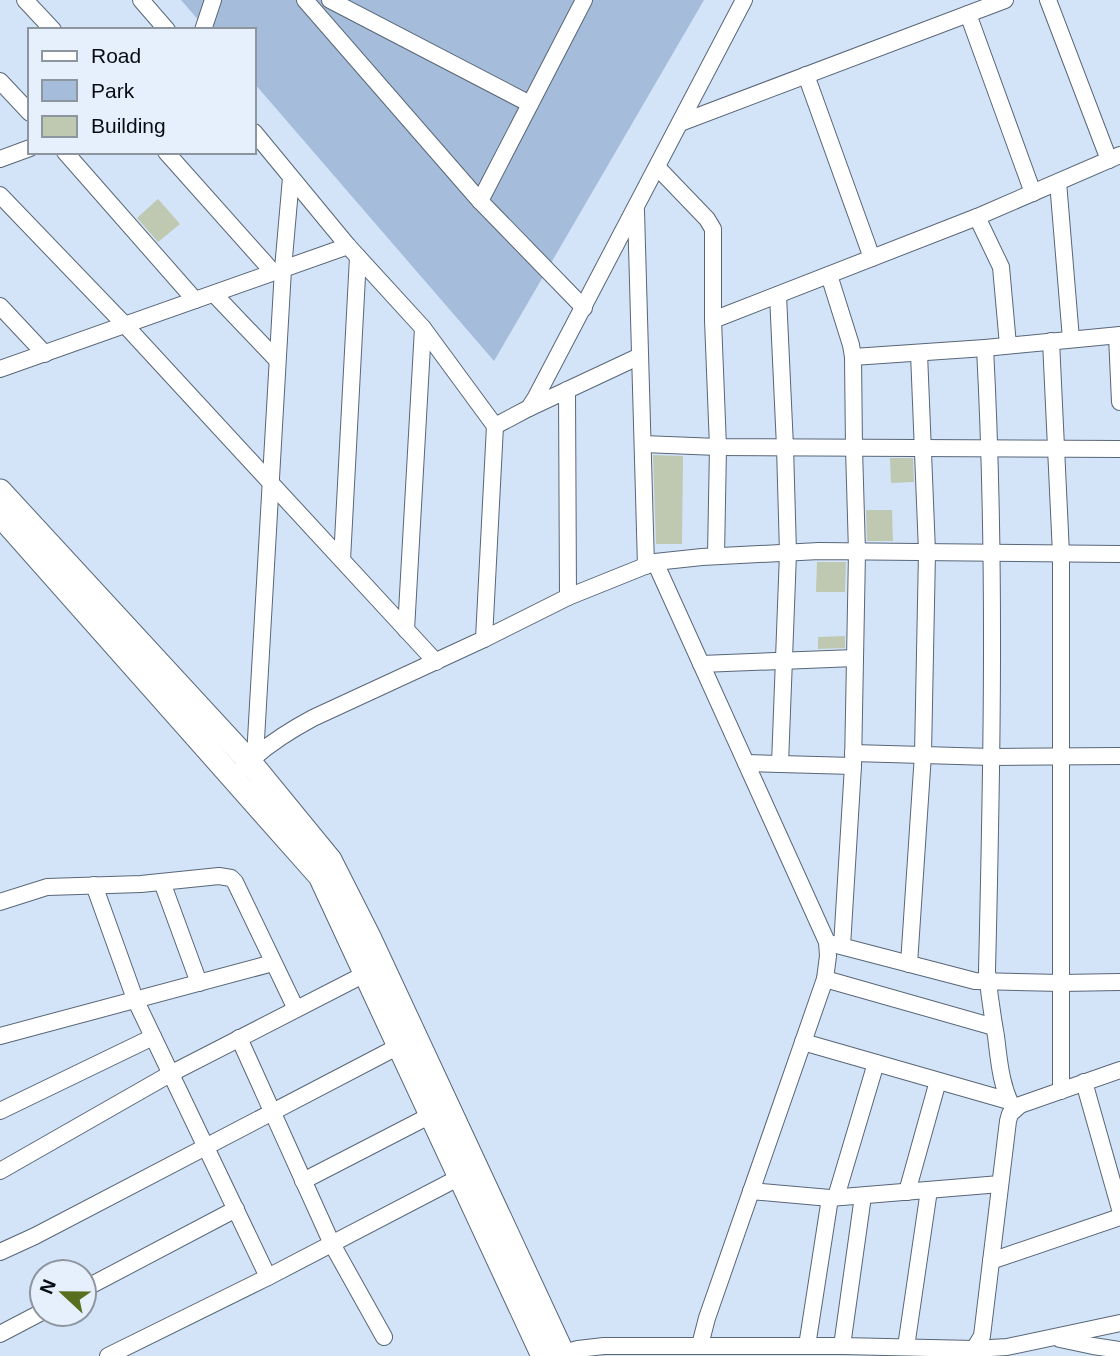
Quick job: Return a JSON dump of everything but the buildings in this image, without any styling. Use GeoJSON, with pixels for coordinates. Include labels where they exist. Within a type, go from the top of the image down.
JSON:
{"type":"FeatureCollection","features":[{"type":"Feature","properties":{"kind":"street"},"geometry":{"type":"LineString","coordinates":[[24,0],[51,28]]}},
{"type":"Feature","properties":{"kind":"street"},"geometry":{"type":"LineString","coordinates":[[141,0],[165,28]]}},
{"type":"Feature","properties":{"kind":"street"},"geometry":{"type":"LineString","coordinates":[[204,28],[213,0]]}},
{"type":"Feature","properties":{"kind":"street"},"geometry":{"type":"LineString","coordinates":[[305,0],[480,201],[584,308]]}},
{"type":"Feature","properties":{"kind":"street"},"geometry":{"type":"LineString","coordinates":[[330,0],[530,104]]}},
{"type":"Feature","properties":{"kind":"street"},"geometry":{"type":"LineString","coordinates":[[480,201],[584,0]]}},
{"type":"Feature","properties":{"kind":"street"},"geometry":{"type":"LineString","coordinates":[[529,408],[744,0]]}},
{"type":"Feature","properties":{"kind":"street"},"geometry":{"type":"LineString","coordinates":[[680,123],[1005,0]]}},
{"type":"Feature","properties":{"kind":"street"},"geometry":{"type":"LineString","coordinates":[[713,320],[977,217],[1115,157],[1048,0]]}},
{"type":"Feature","properties":{"kind":"street"},"geometry":{"type":"LineString","coordinates":[[968,14],[1034,193]]}},
{"type":"Feature","properties":{"kind":"street"},"geometry":{"type":"LineString","coordinates":[[806,75],[872,258]]}},
{"type":"Feature","properties":{"kind":"street"},"geometry":{"type":"LineString","coordinates":[[0,81],[28,111]]}},
{"type":"Feature","properties":{"kind":"street"},"geometry":{"type":"LineString","coordinates":[[256,134],[353,251],[423,328],[495,426],[484,639]]}},
{"type":"Feature","properties":{"kind":"street"},"geometry":{"type":"LineString","coordinates":[[0,159],[28,149]]}},
{"type":"Feature","properties":{"kind":"street"},"geometry":{"type":"LineString","coordinates":[[67,154],[195,300]]}},
{"type":"Feature","properties":{"kind":"street"},"geometry":{"type":"LineString","coordinates":[[168,154],[278,271]]}},
{"type":"Feature","properties":{"kind":"street"},"geometry":{"type":"LineString","coordinates":[[657,167],[707,219],[713,229],[718,447],[716,556]]}},
{"type":"Feature","properties":{"kind":"street"},"geometry":{"type":"LineString","coordinates":[[246,765],[270,482],[277,360],[278,271],[291,178]]}},
{"type":"Feature","properties":{"kind":"street"},"geometry":{"type":"LineString","coordinates":[[1058,182],[1071,339]]}},
{"type":"Feature","properties":{"kind":"street"},"geometry":{"type":"LineString","coordinates":[[0,194],[125,325],[436,662]]}},
{"type":"Feature","properties":{"kind":"street"},"geometry":{"type":"LineString","coordinates":[[636,207],[643,444],[650,564],[701,664],[834,944],[963,979],[988,982],[1120,982]]}},
{"type":"Feature","properties":{"kind":"street"},"geometry":{"type":"LineString","coordinates":[[977,217],[1001,267],[1008,345]]}},
{"type":"Feature","properties":{"kind":"street"},"geometry":{"type":"LineString","coordinates":[[0,369],[278,271],[353,251]]}},
{"type":"Feature","properties":{"kind":"street"},"geometry":{"type":"LineString","coordinates":[[342,560],[353,251]]}},
{"type":"Feature","properties":{"kind":"street"},"geometry":{"type":"LineString","coordinates":[[700,1345],[707,1318],[825,979],[828,956],[834,944],[853,759],[857,552],[853,357],[829,275]]}},
{"type":"Feature","properties":{"kind":"street"},"geometry":{"type":"LineString","coordinates":[[214,293],[277,360]]}},
{"type":"Feature","properties":{"kind":"street"},"geometry":{"type":"LineString","coordinates":[[778,295],[788,553],[779,764]]}},
{"type":"Feature","properties":{"kind":"street"},"geometry":{"type":"LineString","coordinates":[[0,306],[45,354]]}},
{"type":"Feature","properties":{"kind":"street"},"geometry":{"type":"LineString","coordinates":[[406,629],[423,328]]}},
{"type":"Feature","properties":{"kind":"street"},"geometry":{"type":"LineString","coordinates":[[853,357],[1118,335],[1120,402]]}},
{"type":"Feature","properties":{"kind":"street"},"geometry":{"type":"LineString","coordinates":[[1051,341],[1061,554],[1061,1091]]}},
{"type":"Feature","properties":{"kind":"street"},"geometry":{"type":"LineString","coordinates":[[974,1349],[982,1336],[1011,1105],[1002,1076],[988,982],[992,553],[985,348]]}},
{"type":"Feature","properties":{"kind":"street"},"geometry":{"type":"LineString","coordinates":[[909,964],[923,754],[927,552],[919,353]]}},
{"type":"Feature","properties":{"kind":"street"},"geometry":{"type":"LineString","coordinates":[[495,426],[640,356]]}},
{"type":"Feature","properties":{"kind":"street"},"geometry":{"type":"LineString","coordinates":[[567,390],[568,597]]}},
{"type":"Feature","properties":{"kind":"street"},"geometry":{"type":"LineString","coordinates":[[643,444],[718,447],[1120,449]]}},
{"type":"Feature","properties":{"kind":"street"},"geometry":{"type":"LineString","coordinates":[[0,491],[330,860],[370,939],[556,1355]]}},
{"type":"Feature","properties":{"kind":"street"},"geometry":{"type":"LineString","coordinates":[[0,515],[246,765],[320,876],[460,1177],[556,1355]]}},
{"type":"Feature","properties":{"kind":"street"},"geometry":{"type":"LineString","coordinates":[[246,765],[287,733],[313,718],[436,662],[568,597],[650,564],[716,556],[788,553],[1120,554]]}},
{"type":"Feature","properties":{"kind":"street"},"geometry":{"type":"LineString","coordinates":[[701,664],[855,658]]}},
{"type":"Feature","properties":{"kind":"street"},"geometry":{"type":"LineString","coordinates":[[746,763],[779,764],[923,754],[992,757],[1120,756]]}},
{"type":"Feature","properties":{"kind":"street"},"geometry":{"type":"LineString","coordinates":[[0,902],[47,887],[162,882],[219,876],[230,878],[235,882],[296,1009]]}},
{"type":"Feature","properties":{"kind":"street"},"geometry":{"type":"LineString","coordinates":[[162,882],[200,984]]}},
{"type":"Feature","properties":{"kind":"street"},"geometry":{"type":"LineString","coordinates":[[94,885],[135,999],[268,1277]]}},
{"type":"Feature","properties":{"kind":"street"},"geometry":{"type":"LineString","coordinates":[[0,1036],[273,963]]}},
{"type":"Feature","properties":{"kind":"street"},"geometry":{"type":"LineString","coordinates":[[0,1171],[170,1074],[365,974]]}},
{"type":"Feature","properties":{"kind":"street"},"geometry":{"type":"LineString","coordinates":[[825,979],[994,1027]]}},
{"type":"Feature","properties":{"kind":"street"},"geometry":{"type":"LineString","coordinates":[[0,1111],[153,1037]]}},
{"type":"Feature","properties":{"kind":"street"},"geometry":{"type":"LineString","coordinates":[[239,1038],[331,1244],[384,1337]]}},
{"type":"Feature","properties":{"kind":"street"},"geometry":{"type":"LineString","coordinates":[[803,1042],[1011,1105],[1020,1105],[1120,1070]]}},
{"type":"Feature","properties":{"kind":"street"},"geometry":{"type":"LineString","coordinates":[[0,1252],[399,1046]]}},
{"type":"Feature","properties":{"kind":"street"},"geometry":{"type":"LineString","coordinates":[[807,1346],[833,1197],[876,1063]]}},
{"type":"Feature","properties":{"kind":"street"},"geometry":{"type":"LineString","coordinates":[[907,1192],[938,1081]]}},
{"type":"Feature","properties":{"kind":"street"},"geometry":{"type":"LineString","coordinates":[[1084,1082],[1120,1209]]}},
{"type":"Feature","properties":{"kind":"street"},"geometry":{"type":"LineString","coordinates":[[303,1181],[431,1115]]}},
{"type":"Feature","properties":{"kind":"street"},"geometry":{"type":"LineString","coordinates":[[117,1354],[460,1177]]}},
{"type":"Feature","properties":{"kind":"street"},"geometry":{"type":"LineString","coordinates":[[751,1191],[833,1197],[1000,1184]]}},
{"type":"Feature","properties":{"kind":"street"},"geometry":{"type":"LineString","coordinates":[[906,1347],[929,1190]]}},
{"type":"Feature","properties":{"kind":"street"},"geometry":{"type":"LineString","coordinates":[[835,1350],[863,1196]]}},
{"type":"Feature","properties":{"kind":"street"},"geometry":{"type":"LineString","coordinates":[[98,1282],[236,1209]]}},
{"type":"Feature","properties":{"kind":"street"},"geometry":{"type":"LineString","coordinates":[[991,1261],[1120,1217]]}},
{"type":"Feature","properties":{"kind":"street"},"geometry":{"type":"LineString","coordinates":[[0,1334],[28,1319]]}},
{"type":"Feature","properties":{"kind":"street"},"geometry":{"type":"LineString","coordinates":[[556,1355],[592,1346],[807,1346],[835,1350],[906,1347],[924,1352],[1007,1348],[1120,1323]]}},
{"type":"Feature","properties":{"kind":"street"},"geometry":{"type":"LineString","coordinates":[[1054,1337],[1120,1350]]}},
{"type":"Feature","properties":{"kind":"green space"},"geometry":{"type":"Polygon","coordinates":[[[181,0],[704,0],[494,361],[256,85],[256,28],[205,28],[181,0]]]}}]}
